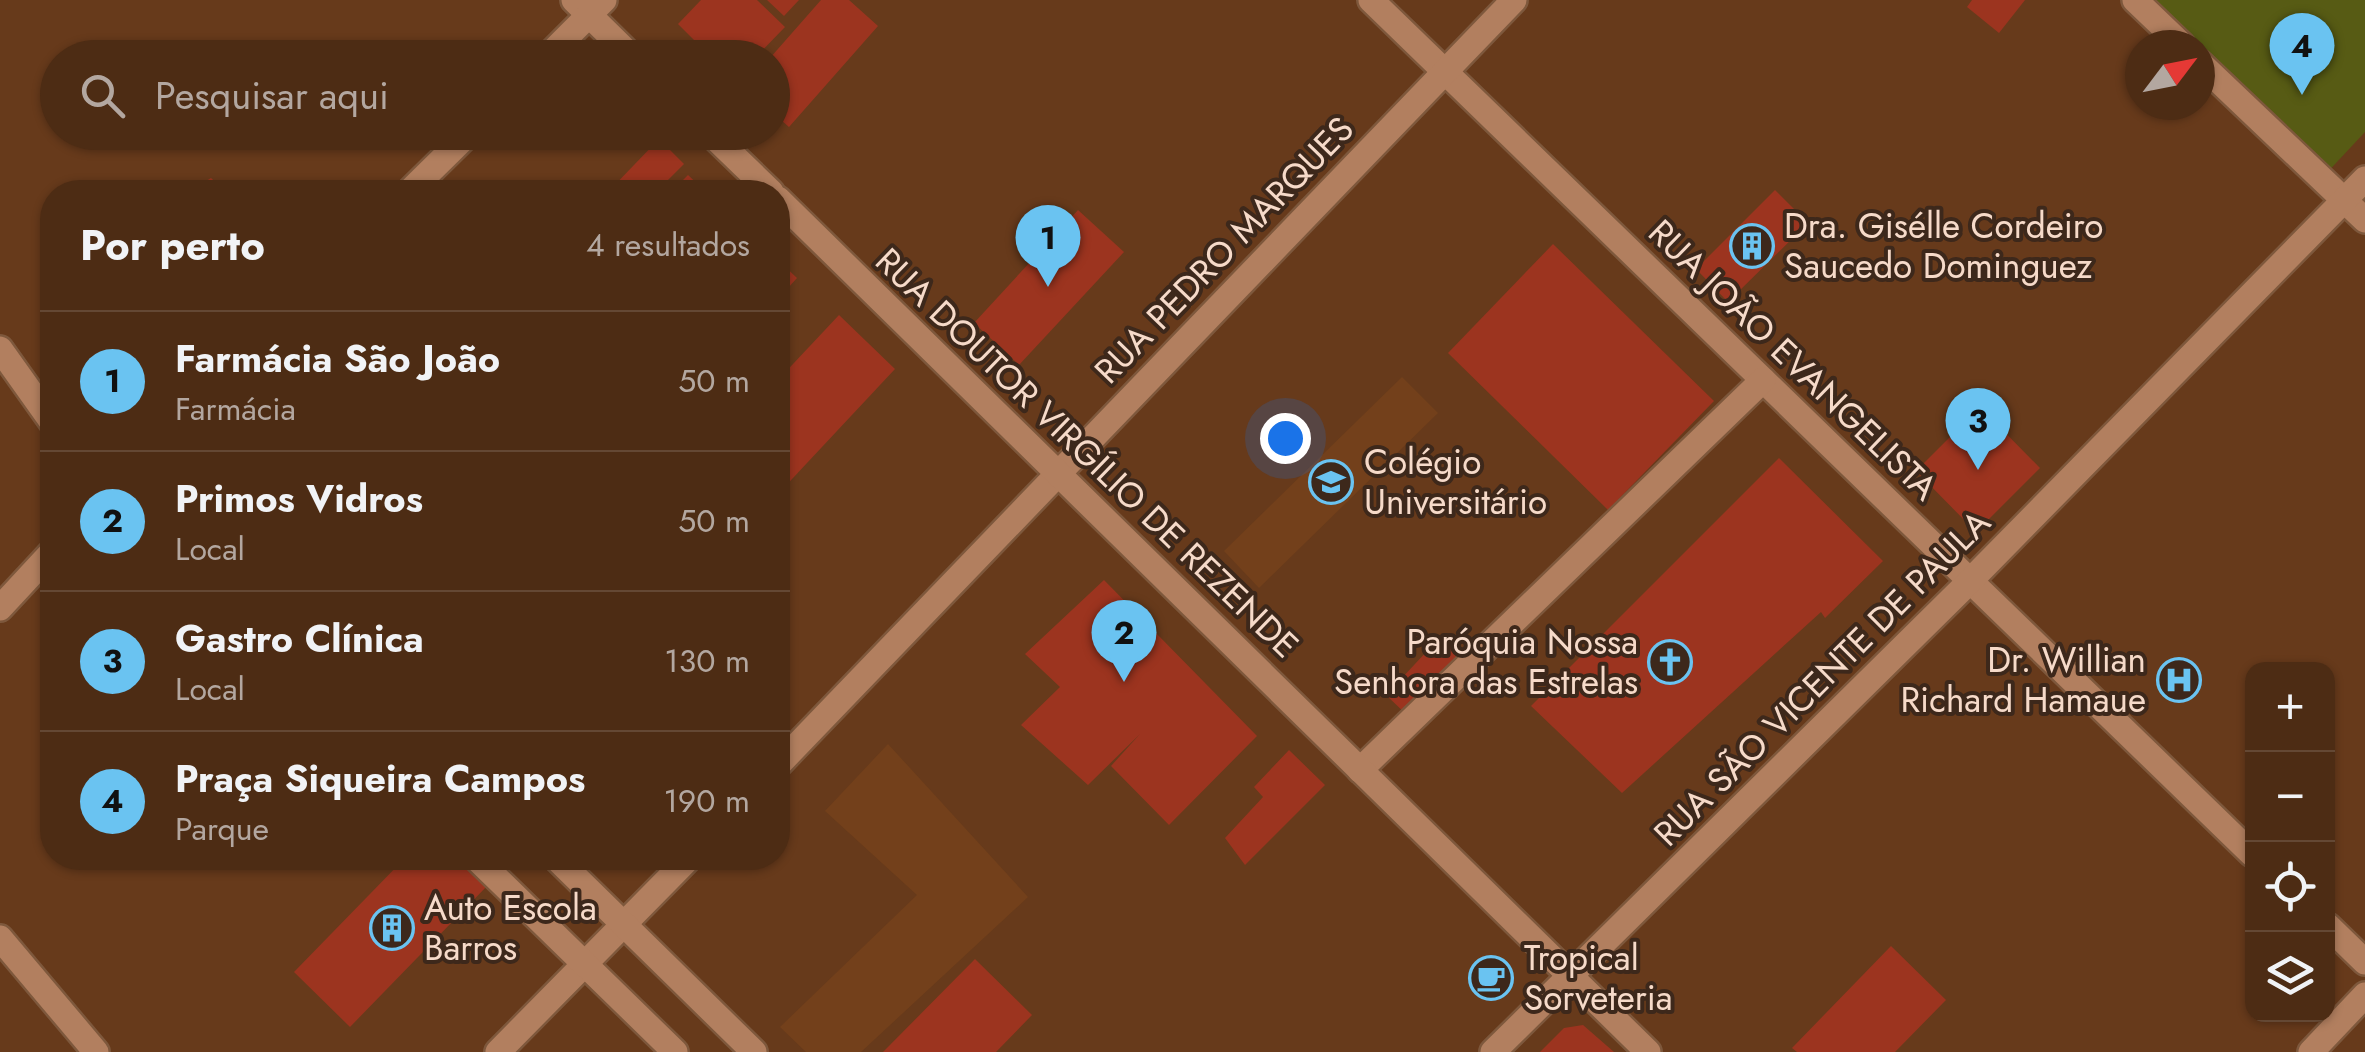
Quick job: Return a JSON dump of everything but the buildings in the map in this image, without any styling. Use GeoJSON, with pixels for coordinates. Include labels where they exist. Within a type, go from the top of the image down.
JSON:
{"type":"FeatureCollection","features":[{"type":"Feature","properties":{"kind":"street","name":"RUA JOÃO EVANGELISTA"},"geometry":{"type":"LineString","coordinates":[[1372,0],[2245,847]]}},
{"type":"Feature","properties":{"kind":"street","name":"RUA PEDRO MARQUES"},"geometry":{"type":"LineString","coordinates":[[790,752],[1514,0]]}},
{"type":"Feature","properties":{"kind":"street"},"geometry":{"type":"LineString","coordinates":[[2135,0],[2166,30]]}},
{"type":"Feature","properties":{"kind":"street"},"geometry":{"type":"LineString","coordinates":[[561,40],[589,5],[618,40]]}},
{"type":"Feature","properties":{"kind":"street"},"geometry":{"type":"LineString","coordinates":[[2215,76],[2365,220]]}},
{"type":"Feature","properties":{"kind":"street"},"geometry":{"type":"LineString","coordinates":[[421,180],[452,150]]}},
{"type":"Feature","properties":{"kind":"street"},"geometry":{"type":"LineString","coordinates":[[728,150],[759,180]]}},
{"type":"Feature","properties":{"kind":"street","name":"RUA SÃO VICENTE DE PAULA"},"geometry":{"type":"LineString","coordinates":[[1493,1052],[1970,581],[2365,178]]}},
{"type":"Feature","properties":{"kind":"street","name":"RUA DOUTOR VIRGÍLIO DE REZENDE"},"geometry":{"type":"LineString","coordinates":[[790,211],[1648,1052]]}},
{"type":"Feature","properties":{"kind":"street"},"geometry":{"type":"LineString","coordinates":[[0,348],[40,405]]}},
{"type":"Feature","properties":{"kind":"street"},"geometry":{"type":"LineString","coordinates":[[1360,770],[1763,380]]}},
{"type":"Feature","properties":{"kind":"street"},"geometry":{"type":"LineString","coordinates":[[0,608],[40,565]]}},
{"type":"Feature","properties":{"kind":"street"},"geometry":{"type":"LineString","coordinates":[[488,870],[675,1052]]}},
{"type":"Feature","properties":{"kind":"street"},"geometry":{"type":"LineString","coordinates":[[568,870],[754,1052]]}},
{"type":"Feature","properties":{"kind":"street"},"geometry":{"type":"LineString","coordinates":[[498,1052],[677,870]]}},
{"type":"Feature","properties":{"kind":"street"},"geometry":{"type":"LineString","coordinates":[[2334,932],[2365,962]]}},
{"type":"Feature","properties":{"kind":"street"},"geometry":{"type":"LineString","coordinates":[[0,938],[96,1052]]}},
{"type":"Feature","properties":{"kind":"street"},"geometry":{"type":"LineString","coordinates":[[2310,1052],[2365,995]]}},
{"type":"Feature","properties":{"kind":"shaded area"},"geometry":{"type":"Polygon","coordinates":[[[2143,0],[2365,0],[2365,132],[2322,178],[2215,72],[2215,30],[2173,30],[2143,0]]]}},
{"type":"Feature","properties":{"kind":"shaded area","name":"Colégio Universitário"},"geometry":{"type":"Polygon","coordinates":[[[1402,377],[1438,413],[1259,588],[1224,551],[1402,377]]]}},
{"type":"Feature","properties":{"kind":"shaded area"},"geometry":{"type":"Polygon","coordinates":[[[888,744],[1028,897],[861,1052],[806,1052],[780,1027],[917,895],[825,811],[888,744]]]}},
{"type":"Feature","properties":{"kind":"place","name":"Praça Siqueira Campos"},"geometry":{"type":"Point","coordinates":[2302,95]}},
{"type":"Feature","properties":{"kind":"place","name":"Dra. Gisélle Cordeiro Saucedo Dominguez"},"geometry":{"type":"Point","coordinates":[1752,246]}},
{"type":"Feature","properties":{"kind":"place","name":"Farmácia São João"},"geometry":{"type":"Point","coordinates":[1048,287]}},
{"type":"Feature","properties":{"kind":"place","name":"Gastro Clínica"},"geometry":{"type":"Point","coordinates":[1978,470]}},
{"type":"Feature","properties":{"kind":"place","name":"Colégio Universitário"},"geometry":{"type":"Point","coordinates":[1331,482]}},
{"type":"Feature","properties":{"kind":"place","name":"Paróquia Nossa Senhora das Estrelas"},"geometry":{"type":"Point","coordinates":[1670,662]}},
{"type":"Feature","properties":{"kind":"place","name":"Dr. Willian Richard Hamaue"},"geometry":{"type":"Point","coordinates":[2179,680]}},
{"type":"Feature","properties":{"kind":"place","name":"Primos Vidros"},"geometry":{"type":"Point","coordinates":[1124,682]}},
{"type":"Feature","properties":{"kind":"place","name":"Auto Escola Barros"},"geometry":{"type":"Point","coordinates":[392,928]}},
{"type":"Feature","properties":{"kind":"place","name":"Tropical Sorveteria"},"geometry":{"type":"Point","coordinates":[1491,978]}}]}
